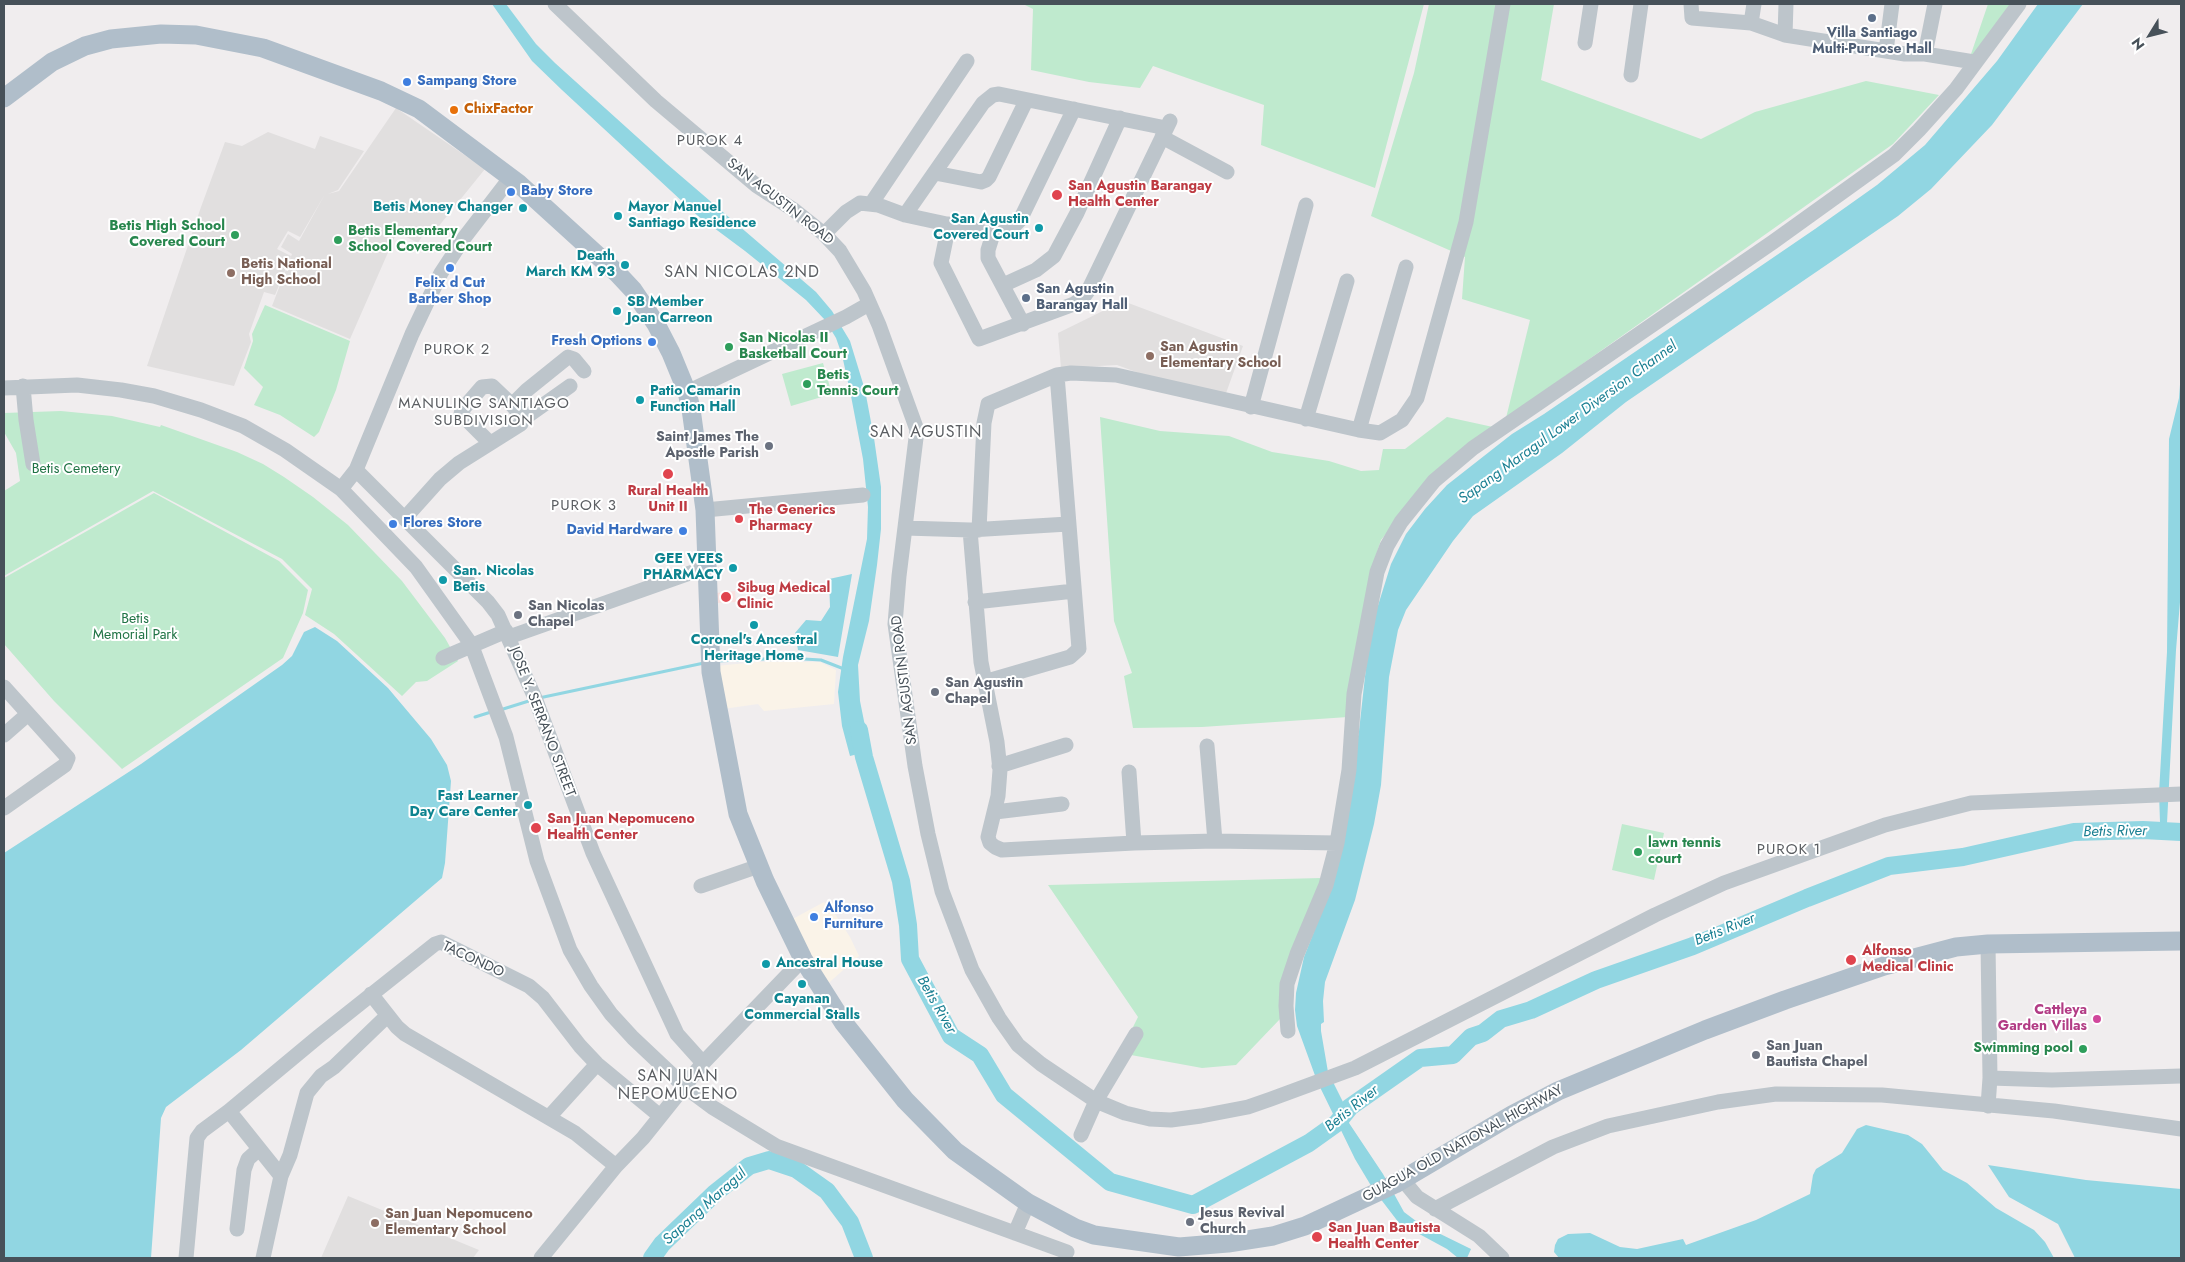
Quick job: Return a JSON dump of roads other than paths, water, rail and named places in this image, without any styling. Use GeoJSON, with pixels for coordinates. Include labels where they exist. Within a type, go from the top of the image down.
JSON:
{"type":"FeatureCollection","features":[{"type":"Feature","properties":{"kind":"main road","name":"GUAGUA OLD NATIONAL HIGHWAY"},"geometry":{"type":"LineString","coordinates":[[4,98],[52,62],[85,46],[127,36],[196,35],[263,48],[381,91],[419,109],[511,177],[618,274],[633,290],[656,324],[671,353],[687,392],[701,473],[705,510],[711,672],[738,814],[759,866],[803,959],[843,1022],[906,1100],[955,1151],[1028,1203],[1075,1228],[1094,1235],[1178,1247],[1228,1243],[1273,1236],[1305,1226],[1372,1196],[1512,1115],[1558,1091],[1705,1030],[1884,966],[1956,947],[1988,944],[2181,941]]}},
{"type":"Feature","properties":{"kind":"street","name":"SAN AGUSTIN ROAD"},"geometry":{"type":"LineString","coordinates":[[555,4],[656,101],[758,186],[794,210],[824,234],[840,251],[852,268],[879,325],[917,430],[895,624],[915,766],[928,834],[942,891],[972,970],[994,1011],[1018,1045],[1041,1064],[1096,1101],[1126,1113],[1150,1119],[1171,1120],[1248,1107],[1310,1086],[1337,1076],[1584,953],[1654,915],[1724,883],[1885,825],[1971,804],[2169,794]]}},
{"type":"Feature","properties":{"kind":"street"},"geometry":{"type":"LineString","coordinates":[[1337,844],[1215,841],[1002,850],[990,843],[988,837],[998,796],[1000,766],[997,742],[984,682],[975,602],[975,530],[984,423],[988,404],[1057,375],[1071,373],[1116,374],[1251,407],[1380,433],[1402,420],[1418,398],[1466,222],[1502,4]]}},
{"type":"Feature","properties":{"kind":"street"},"geometry":{"type":"LineString","coordinates":[[1585,43],[1591,4]]}},
{"type":"Feature","properties":{"kind":"street"},"geometry":{"type":"LineString","coordinates":[[1631,75],[1641,4]]}},
{"type":"Feature","properties":{"kind":"street"},"geometry":{"type":"LineString","coordinates":[[1691,4],[1692,18],[1751,23],[1785,35],[1886,51],[1925,54],[1974,62]]}},
{"type":"Feature","properties":{"kind":"street"},"geometry":{"type":"LineString","coordinates":[[1751,23],[1754,4]]}},
{"type":"Feature","properties":{"kind":"street"},"geometry":{"type":"LineString","coordinates":[[1785,35],[1786,4]]}},
{"type":"Feature","properties":{"kind":"street"},"geometry":{"type":"LineString","coordinates":[[1886,51],[1892,4]]}},
{"type":"Feature","properties":{"kind":"street"},"geometry":{"type":"LineString","coordinates":[[1925,54],[1934,4]]}},
{"type":"Feature","properties":{"kind":"street"},"geometry":{"type":"LineString","coordinates":[[1288,1031],[1286,1006],[1288,984],[1297,954],[1326,885],[1337,844],[1349,770],[1354,694],[1377,572],[1387,546],[1416,501],[1434,481],[1473,448],[1773,242],[1894,154],[1920,130],[1956,89],[1974,62],[2019,4]]}},
{"type":"Feature","properties":{"kind":"street"},"geometry":{"type":"LineString","coordinates":[[870,204],[968,61]]}},
{"type":"Feature","properties":{"kind":"street"},"geometry":{"type":"LineString","coordinates":[[905,215],[988,97],[999,94],[1166,129],[1227,172]]}},
{"type":"Feature","properties":{"kind":"street"},"geometry":{"type":"LineString","coordinates":[[934,173],[981,182],[986,180],[1026,101]]}},
{"type":"Feature","properties":{"kind":"street"},"geometry":{"type":"LineString","coordinates":[[824,234],[850,209],[860,203],[888,207],[905,215],[993,234],[1009,231],[1020,220],[1074,109]]}},
{"type":"Feature","properties":{"kind":"street"},"geometry":{"type":"LineString","coordinates":[[1003,285],[1036,270],[1054,256],[1081,206],[1120,118]]}},
{"type":"Feature","properties":{"kind":"street"},"geometry":{"type":"LineString","coordinates":[[948,224],[941,263],[979,339],[1074,304],[1083,298],[1088,291],[1166,129]]}},
{"type":"Feature","properties":{"kind":"street"},"geometry":{"type":"LineString","coordinates":[[341,489],[356,470],[412,334],[441,273],[464,238],[511,177]]}},
{"type":"Feature","properties":{"kind":"street"},"geometry":{"type":"LineString","coordinates":[[1251,407],[1306,205]]}},
{"type":"Feature","properties":{"kind":"street"},"geometry":{"type":"LineString","coordinates":[[993,234],[988,250],[988,258],[1023,324]]}},
{"type":"Feature","properties":{"kind":"street"},"geometry":{"type":"LineString","coordinates":[[1359,430],[1406,267]]}},
{"type":"Feature","properties":{"kind":"street"},"geometry":{"type":"LineString","coordinates":[[1306,419],[1347,280]]}},
{"type":"Feature","properties":{"kind":"street"},"geometry":{"type":"LineString","coordinates":[[687,392],[846,317],[869,304]]}},
{"type":"Feature","properties":{"kind":"street"},"geometry":{"type":"LineString","coordinates":[[512,405],[526,390],[568,357],[574,359],[584,371]]}},
{"type":"Feature","properties":{"kind":"street"},"geometry":{"type":"LineString","coordinates":[[984,682],[1059,660],[1076,653],[1079,649],[1057,375]]}},
{"type":"Feature","properties":{"kind":"street"},"geometry":{"type":"LineString","coordinates":[[4,388],[77,385],[120,390],[161,398],[201,410],[243,426],[285,450],[341,489],[416,567],[471,644],[506,736],[537,861],[570,950],[591,986],[611,1014],[649,1054],[686,1087],[724,1115],[776,1146],[1067,1252]]}},
{"type":"Feature","properties":{"kind":"street"},"geometry":{"type":"LineString","coordinates":[[23,386],[33,464]]}},
{"type":"Feature","properties":{"kind":"street"},"geometry":{"type":"LineString","coordinates":[[490,443],[463,417],[462,410],[482,387],[492,386],[512,405],[522,417],[522,420]]}},
{"type":"Feature","properties":{"kind":"street"},"geometry":{"type":"LineString","coordinates":[[405,518],[440,479],[459,463],[520,424],[522,420],[570,386]]}},
{"type":"Feature","properties":{"kind":"street","name":"JOSE Y. SERRANO STREET"},"geometry":{"type":"LineString","coordinates":[[356,470],[488,602],[508,634],[535,698],[594,853],[677,1034],[702,1064]]}},
{"type":"Feature","properties":{"kind":"street"},"geometry":{"type":"LineString","coordinates":[[705,510],[863,495]]}},
{"type":"Feature","properties":{"kind":"street"},"geometry":{"type":"LineString","coordinates":[[905,528],[975,530],[1068,524]]}},
{"type":"Feature","properties":{"kind":"street"},"geometry":{"type":"LineString","coordinates":[[443,658],[471,644],[508,634],[707,567]]}},
{"type":"Feature","properties":{"kind":"street"},"geometry":{"type":"LineString","coordinates":[[975,602],[1074,590]]}},
{"type":"Feature","properties":{"kind":"street"},"geometry":{"type":"LineString","coordinates":[[4,687],[68,758],[65,765],[4,808]]}},
{"type":"Feature","properties":{"kind":"street"},"geometry":{"type":"LineString","coordinates":[[4,735],[28,714]]}},
{"type":"Feature","properties":{"kind":"street"},"geometry":{"type":"LineString","coordinates":[[1000,766],[1066,745]]}},
{"type":"Feature","properties":{"kind":"street"},"geometry":{"type":"LineString","coordinates":[[1207,746],[1215,841]]}},
{"type":"Feature","properties":{"kind":"street"},"geometry":{"type":"LineString","coordinates":[[1129,772],[1134,843]]}},
{"type":"Feature","properties":{"kind":"street"},"geometry":{"type":"LineString","coordinates":[[995,812],[1062,804]]}},
{"type":"Feature","properties":{"kind":"street"},"geometry":{"type":"LineString","coordinates":[[701,886],[759,866]]}},
{"type":"Feature","properties":{"kind":"street","name":"TACONDO"},"geometry":{"type":"LineString","coordinates":[[371,994],[435,944],[441,942],[536,991],[597,1064],[660,1116]]}},
{"type":"Feature","properties":{"kind":"street"},"geometry":{"type":"LineString","coordinates":[[1988,944],[1990,1078],[1988,1106]]}},
{"type":"Feature","properties":{"kind":"street"},"geometry":{"type":"LineString","coordinates":[[541,1258],[616,1166],[644,1138],[660,1116],[686,1087],[702,1064],[803,959]]}},
{"type":"Feature","properties":{"kind":"street"},"geometry":{"type":"LineString","coordinates":[[186,1258],[197,1138],[202,1131],[229,1112],[371,994],[397,1027],[426,1047],[575,1133],[616,1166]]}},
{"type":"Feature","properties":{"kind":"street"},"geometry":{"type":"LineString","coordinates":[[264,1258],[281,1176],[290,1156],[307,1093],[312,1084],[334,1067],[387,1016]]}},
{"type":"Feature","properties":{"kind":"street"},"geometry":{"type":"LineString","coordinates":[[1081,1135],[1096,1101],[1136,1034]]}},
{"type":"Feature","properties":{"kind":"street"},"geometry":{"type":"LineString","coordinates":[[549,1118],[597,1064]]}},
{"type":"Feature","properties":{"kind":"street"},"geometry":{"type":"LineString","coordinates":[[1990,1078],[2052,1080],[2181,1076]]}},
{"type":"Feature","properties":{"kind":"street"},"geometry":{"type":"LineString","coordinates":[[1435,1209],[1553,1147],[1608,1126],[1703,1105],[1776,1094],[1833,1093],[1890,1096],[2054,1111],[2181,1129]]}},
{"type":"Feature","properties":{"kind":"street"},"geometry":{"type":"LineString","coordinates":[[229,1112],[281,1176]]}},
{"type":"Feature","properties":{"kind":"street"},"geometry":{"type":"LineString","coordinates":[[237,1230],[244,1170],[248,1160],[258,1150]]}},
{"type":"Feature","properties":{"kind":"street"},"geometry":{"type":"LineString","coordinates":[[1399,1182],[1417,1197],[1479,1236],[1502,1258]]}},
{"type":"Feature","properties":{"kind":"street"},"geometry":{"type":"LineString","coordinates":[[1015,1233],[1028,1203]]}},
{"type":"Feature","properties":{"kind":"water"},"geometry":{"type":"Polygon","coordinates":[[[492,4],[506,4],[536,44],[555,63],[667,164],[816,292],[832,311],[850,341],[865,390],[881,487],[881,529],[877,565],[869,621],[858,665],[860,701],[870,751],[850,756],[842,726],[838,692],[843,657],[867,539],[868,507],[863,459],[842,355],[836,338],[825,320],[806,300],[698,216],[532,61],[492,4]]]}},
{"type":"Feature","properties":{"kind":"water","name":"Sapang Maragul Lower Diversion Channel"},"geometry":{"type":"Polygon","coordinates":[[[2038,4],[2083,4],[1992,125],[1931,189],[1898,216],[1626,402],[1562,453],[1473,516],[1453,541],[1406,610],[1398,630],[1389,677],[1381,785],[1374,824],[1355,900],[1325,982],[1323,1001],[1324,1022],[1321,1024],[1321,1031],[1328,1072],[1346,1108],[1349,1123],[1383,1174],[1404,1212],[1420,1224],[1471,1249],[1467,1258],[1458,1258],[1447,1249],[1399,1223],[1373,1189],[1355,1159],[1317,1081],[1297,1026],[1295,1010],[1296,993],[1304,957],[1329,893],[1359,731],[1370,631],[1391,564],[1406,534],[1447,485],[1512,434],[1544,414],[1877,185],[1925,145],[1997,61],[2038,4]]]}},
{"type":"Feature","properties":{"kind":"water"},"geometry":{"type":"Polygon","coordinates":[[[2181,371],[2181,590],[2167,823],[2164,827],[2160,822],[2159,793],[2167,652],[2169,439],[2179,398],[2181,371]]]}},
{"type":"Feature","properties":{"kind":"water"},"geometry":{"type":"Polygon","coordinates":[[[852,574],[838,657],[798,650],[795,633],[806,620],[821,621],[830,607],[829,579],[852,574]]]}},
{"type":"Feature","properties":{"kind":"water"},"geometry":{"type":"Polygon","coordinates":[[[315,627],[337,641],[388,688],[431,739],[447,765],[451,781],[445,863],[442,878],[241,1050],[166,1107],[161,1118],[151,1258],[4,1258],[4,853],[141,764],[282,665],[292,656],[304,632],[315,627]]]}},
{"type":"Feature","properties":{"kind":"water"},"geometry":{"type":"Polygon","coordinates":[[[1866,1125],[1908,1135],[1922,1144],[1943,1170],[1967,1183],[1996,1208],[2034,1230],[2045,1242],[2054,1258],[1559,1258],[1554,1252],[1558,1239],[1568,1234],[1590,1233],[1620,1247],[1637,1249],[1683,1239],[1686,1245],[1756,1220],[1810,1194],[1813,1175],[1816,1169],[1842,1153],[1857,1129],[1866,1125]]]}},
{"type":"Feature","properties":{"kind":"water"},"geometry":{"type":"Polygon","coordinates":[[[1988,1165],[2086,1180],[2181,1189],[2181,1258],[2075,1258],[2058,1224],[2009,1197],[1988,1165]]]}},
{"type":"Feature","properties":{"kind":"waterway"},"geometry":{"type":"LineString","coordinates":[[717,661],[787,658],[821,660],[844,669]]}},
{"type":"Feature","properties":{"kind":"waterway"},"geometry":{"type":"LineString","coordinates":[[539,698],[704,663]]}},
{"type":"Feature","properties":{"kind":"waterway"},"geometry":{"type":"LineString","coordinates":[[500,710],[532,700]]}},
{"type":"Feature","properties":{"kind":"waterway"},"geometry":{"type":"LineString","coordinates":[[475,717],[491,712]]}},
{"type":"Feature","properties":{"kind":"waterway","name":"Betis River"},"geometry":{"type":"LineString","coordinates":[[859,730],[864,757],[901,881],[908,925],[910,959],[951,1036],[980,1055],[1004,1095],[1110,1182],[1193,1205],[1309,1143],[1337,1123],[1350,1107],[1420,1058],[1453,1055],[1471,1037],[1483,1033],[1501,1019],[1531,1010],[1596,980],[1693,946],[1889,866],[1963,857],[2074,832],[2143,830],[2181,832]]}},
{"type":"Feature","properties":{"kind":"waterway","name":"Sapang Maragul"},"geometry":{"type":"LineString","coordinates":[[652,1258],[662,1244],[715,1193],[749,1166],[769,1160],[796,1169],[827,1191],[850,1222],[864,1258]]}},
{"type":"Feature","properties":{"kind":"place","name":"Villa Santiago Multi-Purpose Hall"},"geometry":{"type":"Point","coordinates":[1872,18]}},
{"type":"Feature","properties":{"kind":"place","name":"Sampang Store"},"geometry":{"type":"Point","coordinates":[407,82]}},
{"type":"Feature","properties":{"kind":"place","name":"ChixFactor"},"geometry":{"type":"Point","coordinates":[454,110]}},
{"type":"Feature","properties":{"kind":"place","name":"Baby Store"},"geometry":{"type":"Point","coordinates":[511,192]}},
{"type":"Feature","properties":{"kind":"place","name":"San Agustin Barangay Health Center"},"geometry":{"type":"Point","coordinates":[1057,195]}},
{"type":"Feature","properties":{"kind":"place","name":"Betis Money Changer"},"geometry":{"type":"Point","coordinates":[523,208]}},
{"type":"Feature","properties":{"kind":"place","name":"Mayor Manuel Santiago Residence"},"geometry":{"type":"Point","coordinates":[618,216]}},
{"type":"Feature","properties":{"kind":"place","name":"San Agustin Covered Court"},"geometry":{"type":"Point","coordinates":[1039,228]}},
{"type":"Feature","properties":{"kind":"place","name":"Betis High School Covered Court"},"geometry":{"type":"Point","coordinates":[235,235]}},
{"type":"Feature","properties":{"kind":"place","name":"Betis Elementary School Covered Court"},"geometry":{"type":"Point","coordinates":[338,240]}},
{"type":"Feature","properties":{"kind":"place","name":"Death March KM 93"},"geometry":{"type":"Point","coordinates":[625,265]}},
{"type":"Feature","properties":{"kind":"place","name":"Felix d Cut Barber Shop"},"geometry":{"type":"Point","coordinates":[450,268]}},
{"type":"Feature","properties":{"kind":"place","name":"Betis National High School"},"geometry":{"type":"Point","coordinates":[231,273]}},
{"type":"Feature","properties":{"kind":"place","name":"San Agustin Barangay Hall"},"geometry":{"type":"Point","coordinates":[1026,298]}},
{"type":"Feature","properties":{"kind":"place","name":"SB Member Joan Carreon"},"geometry":{"type":"Point","coordinates":[617,311]}},
{"type":"Feature","properties":{"kind":"place","name":"Fresh Options"},"geometry":{"type":"Point","coordinates":[652,342]}},
{"type":"Feature","properties":{"kind":"place","name":"San Nicolas II Basketball Court"},"geometry":{"type":"Point","coordinates":[729,347]}},
{"type":"Feature","properties":{"kind":"place","name":"San Agustin Elementary School"},"geometry":{"type":"Point","coordinates":[1150,356]}},
{"type":"Feature","properties":{"kind":"place","name":"Betis Tennis Court"},"geometry":{"type":"Point","coordinates":[807,384]}},
{"type":"Feature","properties":{"kind":"place","name":"Patio Camarin Function Hall"},"geometry":{"type":"Point","coordinates":[640,400]}},
{"type":"Feature","properties":{"kind":"place","name":"Saint James The Apostle Parish"},"geometry":{"type":"Point","coordinates":[769,446]}},
{"type":"Feature","properties":{"kind":"place","name":"Rural Health Unit II"},"geometry":{"type":"Point","coordinates":[668,474]}},
{"type":"Feature","properties":{"kind":"place","name":"The Generics Pharmacy"},"geometry":{"type":"Point","coordinates":[739,519]}},
{"type":"Feature","properties":{"kind":"place","name":"Flores Store"},"geometry":{"type":"Point","coordinates":[393,524]}},
{"type":"Feature","properties":{"kind":"place","name":"David Hardware"},"geometry":{"type":"Point","coordinates":[683,531]}},
{"type":"Feature","properties":{"kind":"place","name":"GEE VEES PHARMACY"},"geometry":{"type":"Point","coordinates":[733,568]}},
{"type":"Feature","properties":{"kind":"place","name":"San. Nicolas Betis"},"geometry":{"type":"Point","coordinates":[443,580]}},
{"type":"Feature","properties":{"kind":"place","name":"Sibug Medical Clinic"},"geometry":{"type":"Point","coordinates":[726,597]}},
{"type":"Feature","properties":{"kind":"place","name":"San Nicolas Chapel"},"geometry":{"type":"Point","coordinates":[518,615]}},
{"type":"Feature","properties":{"kind":"place","name":"Coronel's Ancestral Heritage Home"},"geometry":{"type":"Point","coordinates":[754,625]}},
{"type":"Feature","properties":{"kind":"place","name":"San Agustin Chapel"},"geometry":{"type":"Point","coordinates":[935,692]}},
{"type":"Feature","properties":{"kind":"place","name":"Fast Learner Day Care Center"},"geometry":{"type":"Point","coordinates":[528,805]}},
{"type":"Feature","properties":{"kind":"place","name":"San Juan Nepomuceno Health Center"},"geometry":{"type":"Point","coordinates":[536,828]}},
{"type":"Feature","properties":{"kind":"place","name":"lawn tennis court"},"geometry":{"type":"Point","coordinates":[1638,852]}},
{"type":"Feature","properties":{"kind":"place","name":"Alfonso Furniture"},"geometry":{"type":"Point","coordinates":[814,917]}},
{"type":"Feature","properties":{"kind":"place","name":"Alfonso Medical Clinic"},"geometry":{"type":"Point","coordinates":[1851,960]}},
{"type":"Feature","properties":{"kind":"place","name":"Ancestral House"},"geometry":{"type":"Point","coordinates":[766,964]}},
{"type":"Feature","properties":{"kind":"place","name":"Cayanan Commercial Stalls"},"geometry":{"type":"Point","coordinates":[802,984]}},
{"type":"Feature","properties":{"kind":"place","name":"Cattleya Garden Villas"},"geometry":{"type":"Point","coordinates":[2097,1019]}},
{"type":"Feature","properties":{"kind":"place","name":"Swimming pool"},"geometry":{"type":"Point","coordinates":[2083,1049]}},
{"type":"Feature","properties":{"kind":"place","name":"San Juan Bautista Chapel"},"geometry":{"type":"Point","coordinates":[1756,1055]}},
{"type":"Feature","properties":{"kind":"place","name":"Jesus Revival Church"},"geometry":{"type":"Point","coordinates":[1190,1222]}},
{"type":"Feature","properties":{"kind":"place","name":"San Juan Nepomuceno Elementary School"},"geometry":{"type":"Point","coordinates":[375,1223]}},
{"type":"Feature","properties":{"kind":"place","name":"San Juan Bautista Health Center"},"geometry":{"type":"Point","coordinates":[1317,1237]}},
{"type":"Feature","properties":{"kind":"district","name":"PUROK 4"},"geometry":{"type":"Point","coordinates":[710,141]}},
{"type":"Feature","properties":{"kind":"district","name":"SAN NICOLAS 2ND"},"geometry":{"type":"Point","coordinates":[742,273]}},
{"type":"Feature","properties":{"kind":"district","name":"PUROK 2"},"geometry":{"type":"Point","coordinates":[457,350]}},
{"type":"Feature","properties":{"kind":"district","name":"MANULING SANTIAGO SUBDIVISION"},"geometry":{"type":"Point","coordinates":[484,412]}},
{"type":"Feature","properties":{"kind":"district","name":"SAN AGUSTIN"},"geometry":{"type":"Point","coordinates":[926,433]}},
{"type":"Feature","properties":{"kind":"district","name":"PUROK 3"},"geometry":{"type":"Point","coordinates":[584,506]}},
{"type":"Feature","properties":{"kind":"district","name":"PUROK 1"},"geometry":{"type":"Point","coordinates":[1789,850]}},
{"type":"Feature","properties":{"kind":"district","name":"SAN JUAN NEPOMUCENO"},"geometry":{"type":"Point","coordinates":[678,1086]}},
{"type":"Feature","properties":{"kind":"park label","name":"Betis Cemetery"},"geometry":{"type":"Point","coordinates":[76,470]}},
{"type":"Feature","properties":{"kind":"park label","name":"Betis Memorial Park"},"geometry":{"type":"Point","coordinates":[135,628]}}]}
